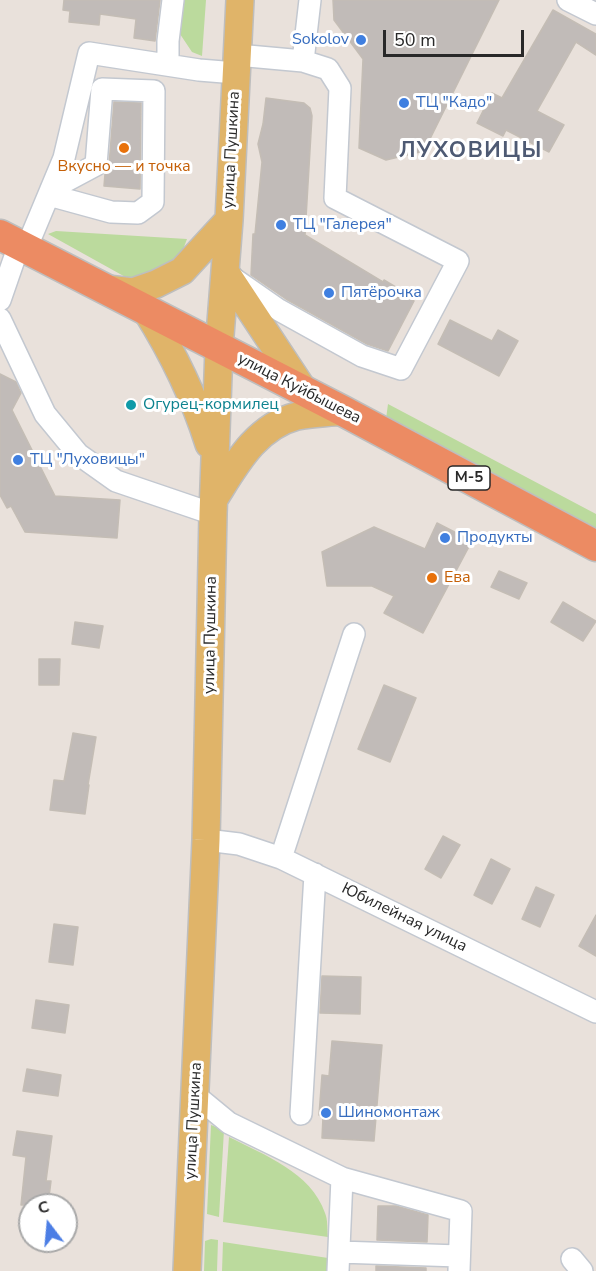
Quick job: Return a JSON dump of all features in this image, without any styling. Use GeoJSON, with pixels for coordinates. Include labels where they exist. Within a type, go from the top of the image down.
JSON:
{"type":"FeatureCollection","features":[{"type":"Feature","properties":{"kind":"highway","name":"улица Куйбышева"},"geometry":{"type":"LineString","coordinates":[[15,243],[343,411],[596,546]]}},
{"type":"Feature","properties":{"kind":"main road","name":"улица Пушкина"},"geometry":{"type":"LineString","coordinates":[[188,1271],[206,840],[219,348],[229,220],[240,0]]}},
{"type":"Feature","properties":{"kind":"main road"},"geometry":{"type":"LineString","coordinates":[[107,289],[133,292],[182,272],[229,220]]}},
{"type":"Feature","properties":{"kind":"main road"},"geometry":{"type":"LineString","coordinates":[[225,273],[304,391]]}},
{"type":"Feature","properties":{"kind":"main road"},"geometry":{"type":"LineString","coordinates":[[146,310],[173,355],[200,416],[215,463]]}},
{"type":"Feature","properties":{"kind":"main road"},"geometry":{"type":"LineString","coordinates":[[214,507],[240,458],[260,435],[275,425],[300,416],[343,411]]}},
{"type":"Feature","properties":{"kind":"street"},"geometry":{"type":"LineString","coordinates":[[168,64],[173,0]]}},
{"type":"Feature","properties":{"kind":"street"},"geometry":{"type":"LineString","coordinates":[[303,61],[310,0]]}},
{"type":"Feature","properties":{"kind":"street"},"geometry":{"type":"LineString","coordinates":[[568,0],[596,14]]}},
{"type":"Feature","properties":{"kind":"street"},"geometry":{"type":"LineString","coordinates":[[0,300],[15,243],[50,192],[64,158],[89,53],[199,70],[236,64],[303,61],[328,69],[340,87],[335,198],[458,261],[401,369],[362,356],[279,310],[225,273]]}},
{"type":"Feature","properties":{"kind":"street"},"geometry":{"type":"LineString","coordinates":[[102,89],[154,91],[153,202],[138,213],[111,212],[50,192],[96,165],[102,89]]}},
{"type":"Feature","properties":{"kind":"street"},"geometry":{"type":"LineString","coordinates":[[0,319],[45,414],[78,454],[116,482],[214,507]]}},
{"type":"Feature","properties":{"kind":"street"},"geometry":{"type":"LineString","coordinates":[[281,858],[354,634]]}},
{"type":"Feature","properties":{"kind":"street","name":"Юбилейная улица"},"geometry":{"type":"LineString","coordinates":[[206,840],[239,844],[281,858],[596,1012]]}},
{"type":"Feature","properties":{"kind":"street"},"geometry":{"type":"LineString","coordinates":[[301,1114],[315,874]]}},
{"type":"Feature","properties":{"kind":"street"},"geometry":{"type":"LineString","coordinates":[[195,1095],[229,1123],[342,1178],[461,1211],[459,1264],[338,1261],[342,1178]]}},
{"type":"Feature","properties":{"kind":"green space"},"geometry":{"type":"Polygon","coordinates":[[[184,0],[206,0],[202,56],[192,52],[180,34],[184,0]]]}},
{"type":"Feature","properties":{"kind":"green space"},"geometry":{"type":"Polygon","coordinates":[[[56,231],[187,239],[178,263],[152,278],[129,279],[48,234],[56,231]]]}},
{"type":"Feature","properties":{"kind":"green space"},"geometry":{"type":"Polygon","coordinates":[[[388,404],[596,514],[596,531],[386,419],[388,404]]]}},
{"type":"Feature","properties":{"kind":"green space"},"geometry":{"type":"Polygon","coordinates":[[[211,1125],[224,1130],[219,1217],[207,1214],[211,1125]]]}},
{"type":"Feature","properties":{"kind":"green space"},"geometry":{"type":"Polygon","coordinates":[[[229,1137],[285,1166],[309,1186],[325,1213],[328,1237],[223,1222],[229,1137]]]}},
{"type":"Feature","properties":{"kind":"green space"},"geometry":{"type":"Polygon","coordinates":[[[218,1240],[217,1271],[204,1271],[205,1241],[218,1240]]]}},
{"type":"Feature","properties":{"kind":"green space"},"geometry":{"type":"Polygon","coordinates":[[[223,1242],[328,1258],[328,1271],[222,1271],[223,1242]]]}},
{"type":"Feature","properties":{"kind":"building"},"geometry":{"type":"Polygon","coordinates":[[[64,0],[160,0],[155,41],[134,38],[136,19],[100,14],[99,25],[69,22],[70,11],[63,10],[64,0]]]}},
{"type":"Feature","properties":{"kind":"building","name":"ТЦ \"Кадо\""},"geometry":{"type":"Polygon","coordinates":[[[333,0],[499,0],[424,151],[386,160],[359,148],[363,59],[334,20],[333,0]]]}},
{"type":"Feature","properties":{"kind":"building"},"geometry":{"type":"Polygon","coordinates":[[[553,10],[596,34],[596,55],[576,42],[537,111],[564,125],[549,152],[506,130],[503,136],[477,123],[492,93],[502,98],[553,10]]]}},
{"type":"Feature","properties":{"kind":"building","name":"ТЦ \"Галерея\""},"geometry":{"type":"Polygon","coordinates":[[[266,98],[304,103],[310,108],[312,116],[305,235],[383,282],[384,280],[399,289],[398,292],[414,301],[388,351],[367,344],[286,299],[251,275],[253,234],[255,234],[262,162],[258,144],[266,98]]]}},
{"type":"Feature","properties":{"kind":"building"},"geometry":{"type":"Polygon","coordinates":[[[114,102],[141,103],[140,189],[104,186],[105,174],[109,166],[114,102]]]}},
{"type":"Feature","properties":{"kind":"building"},"geometry":{"type":"Polygon","coordinates":[[[450,320],[492,341],[498,330],[518,341],[499,376],[438,344],[450,320]]]}},
{"type":"Feature","properties":{"kind":"building","name":"ТЦ \"Луховицы\""},"geometry":{"type":"Polygon","coordinates":[[[0,374],[16,382],[21,393],[12,410],[55,496],[120,500],[117,538],[25,532],[11,506],[7,508],[0,495],[0,374]]]}},
{"type":"Feature","properties":{"kind":"building"},"geometry":{"type":"Polygon","coordinates":[[[437,523],[472,541],[423,633],[384,613],[394,596],[372,586],[327,586],[322,552],[374,527],[425,549],[437,523]]]}},
{"type":"Feature","properties":{"kind":"building"},"geometry":{"type":"Polygon","coordinates":[[[499,571],[527,583],[519,599],[491,587],[499,571]]]}},
{"type":"Feature","properties":{"kind":"building"},"geometry":{"type":"Polygon","coordinates":[[[563,602],[596,621],[583,641],[551,622],[563,602]]]}},
{"type":"Feature","properties":{"kind":"building"},"geometry":{"type":"Polygon","coordinates":[[[75,622],[103,626],[99,648],[72,644],[75,622]]]}},
{"type":"Feature","properties":{"kind":"building"},"geometry":{"type":"Polygon","coordinates":[[[39,659],[60,659],[59,685],[39,685],[39,659]]]}},
{"type":"Feature","properties":{"kind":"building"},"geometry":{"type":"Polygon","coordinates":[[[384,685],[416,698],[390,762],[358,749],[384,685]]]}},
{"type":"Feature","properties":{"kind":"building"},"geometry":{"type":"Polygon","coordinates":[[[73,733],[96,737],[85,814],[50,810],[54,780],[64,781],[73,733]]]}},
{"type":"Feature","properties":{"kind":"building"},"geometry":{"type":"Polygon","coordinates":[[[443,836],[460,845],[441,878],[425,869],[443,836]]]}},
{"type":"Feature","properties":{"kind":"building"},"geometry":{"type":"Polygon","coordinates":[[[491,859],[510,869],[492,904],[474,895],[491,859]]]}},
{"type":"Feature","properties":{"kind":"building"},"geometry":{"type":"Polygon","coordinates":[[[536,887],[554,895],[540,927],[522,919],[536,887]]]}},
{"type":"Feature","properties":{"kind":"building"},"geometry":{"type":"Polygon","coordinates":[[[596,915],[596,956],[579,946],[596,915]]]}},
{"type":"Feature","properties":{"kind":"building"},"geometry":{"type":"Polygon","coordinates":[[[54,924],[78,927],[73,965],[49,962],[54,924]]]}},
{"type":"Feature","properties":{"kind":"building"},"geometry":{"type":"Polygon","coordinates":[[[322,976],[361,977],[360,1014],[320,1013],[322,976]]]}},
{"type":"Feature","properties":{"kind":"building"},"geometry":{"type":"Polygon","coordinates":[[[36,1000],[69,1005],[65,1033],[32,1028],[36,1000]]]}},
{"type":"Feature","properties":{"kind":"building"},"geometry":{"type":"Polygon","coordinates":[[[332,1041],[382,1045],[374,1141],[322,1138],[323,1117],[319,1115],[322,1075],[329,1076],[332,1041]]]}},
{"type":"Feature","properties":{"kind":"building"},"geometry":{"type":"Polygon","coordinates":[[[27,1069],[61,1075],[58,1096],[23,1091],[27,1069]]]}},
{"type":"Feature","properties":{"kind":"building"},"geometry":{"type":"Polygon","coordinates":[[[17,1131],[52,1136],[46,1181],[51,1181],[50,1193],[22,1193],[26,1157],[13,1155],[17,1131]]]}},
{"type":"Feature","properties":{"kind":"building"},"geometry":{"type":"Polygon","coordinates":[[[378,1206],[396,1206],[428,1215],[427,1242],[377,1240],[378,1206]]]}},
{"type":"Feature","properties":{"kind":"building"},"geometry":{"type":"Polygon","coordinates":[[[376,1266],[426,1268],[426,1271],[376,1271],[376,1266]]]}},
{"type":"Feature","properties":{"kind":"place","name":"Sokolov"},"geometry":{"type":"Point","coordinates":[361,40]}},
{"type":"Feature","properties":{"kind":"place","name":"ТЦ \"Кадо\""},"geometry":{"type":"Point","coordinates":[404,103]}},
{"type":"Feature","properties":{"kind":"place","name":"Вкусно — и точка"},"geometry":{"type":"Point","coordinates":[124,148]}},
{"type":"Feature","properties":{"kind":"place","name":"ТЦ \"Галерея\""},"geometry":{"type":"Point","coordinates":[281,225]}},
{"type":"Feature","properties":{"kind":"place","name":"Пятёрочка"},"geometry":{"type":"Point","coordinates":[329,293]}},
{"type":"Feature","properties":{"kind":"place","name":"Огурец-кормилец"},"geometry":{"type":"Point","coordinates":[131,405]}},
{"type":"Feature","properties":{"kind":"place","name":"ТЦ \"Луховицы\""},"geometry":{"type":"Point","coordinates":[18,460]}},
{"type":"Feature","properties":{"kind":"place","name":"Продукты"},"geometry":{"type":"Point","coordinates":[445,538]}},
{"type":"Feature","properties":{"kind":"place","name":"Ева"},"geometry":{"type":"Point","coordinates":[432,578]}},
{"type":"Feature","properties":{"kind":"place","name":"Шиномонтаж"},"geometry":{"type":"Point","coordinates":[326,1113]}},
{"type":"Feature","properties":{"kind":"district","name":"ЛУХОВИЦЫ"},"geometry":{"type":"Point","coordinates":[471,152]}}]}
